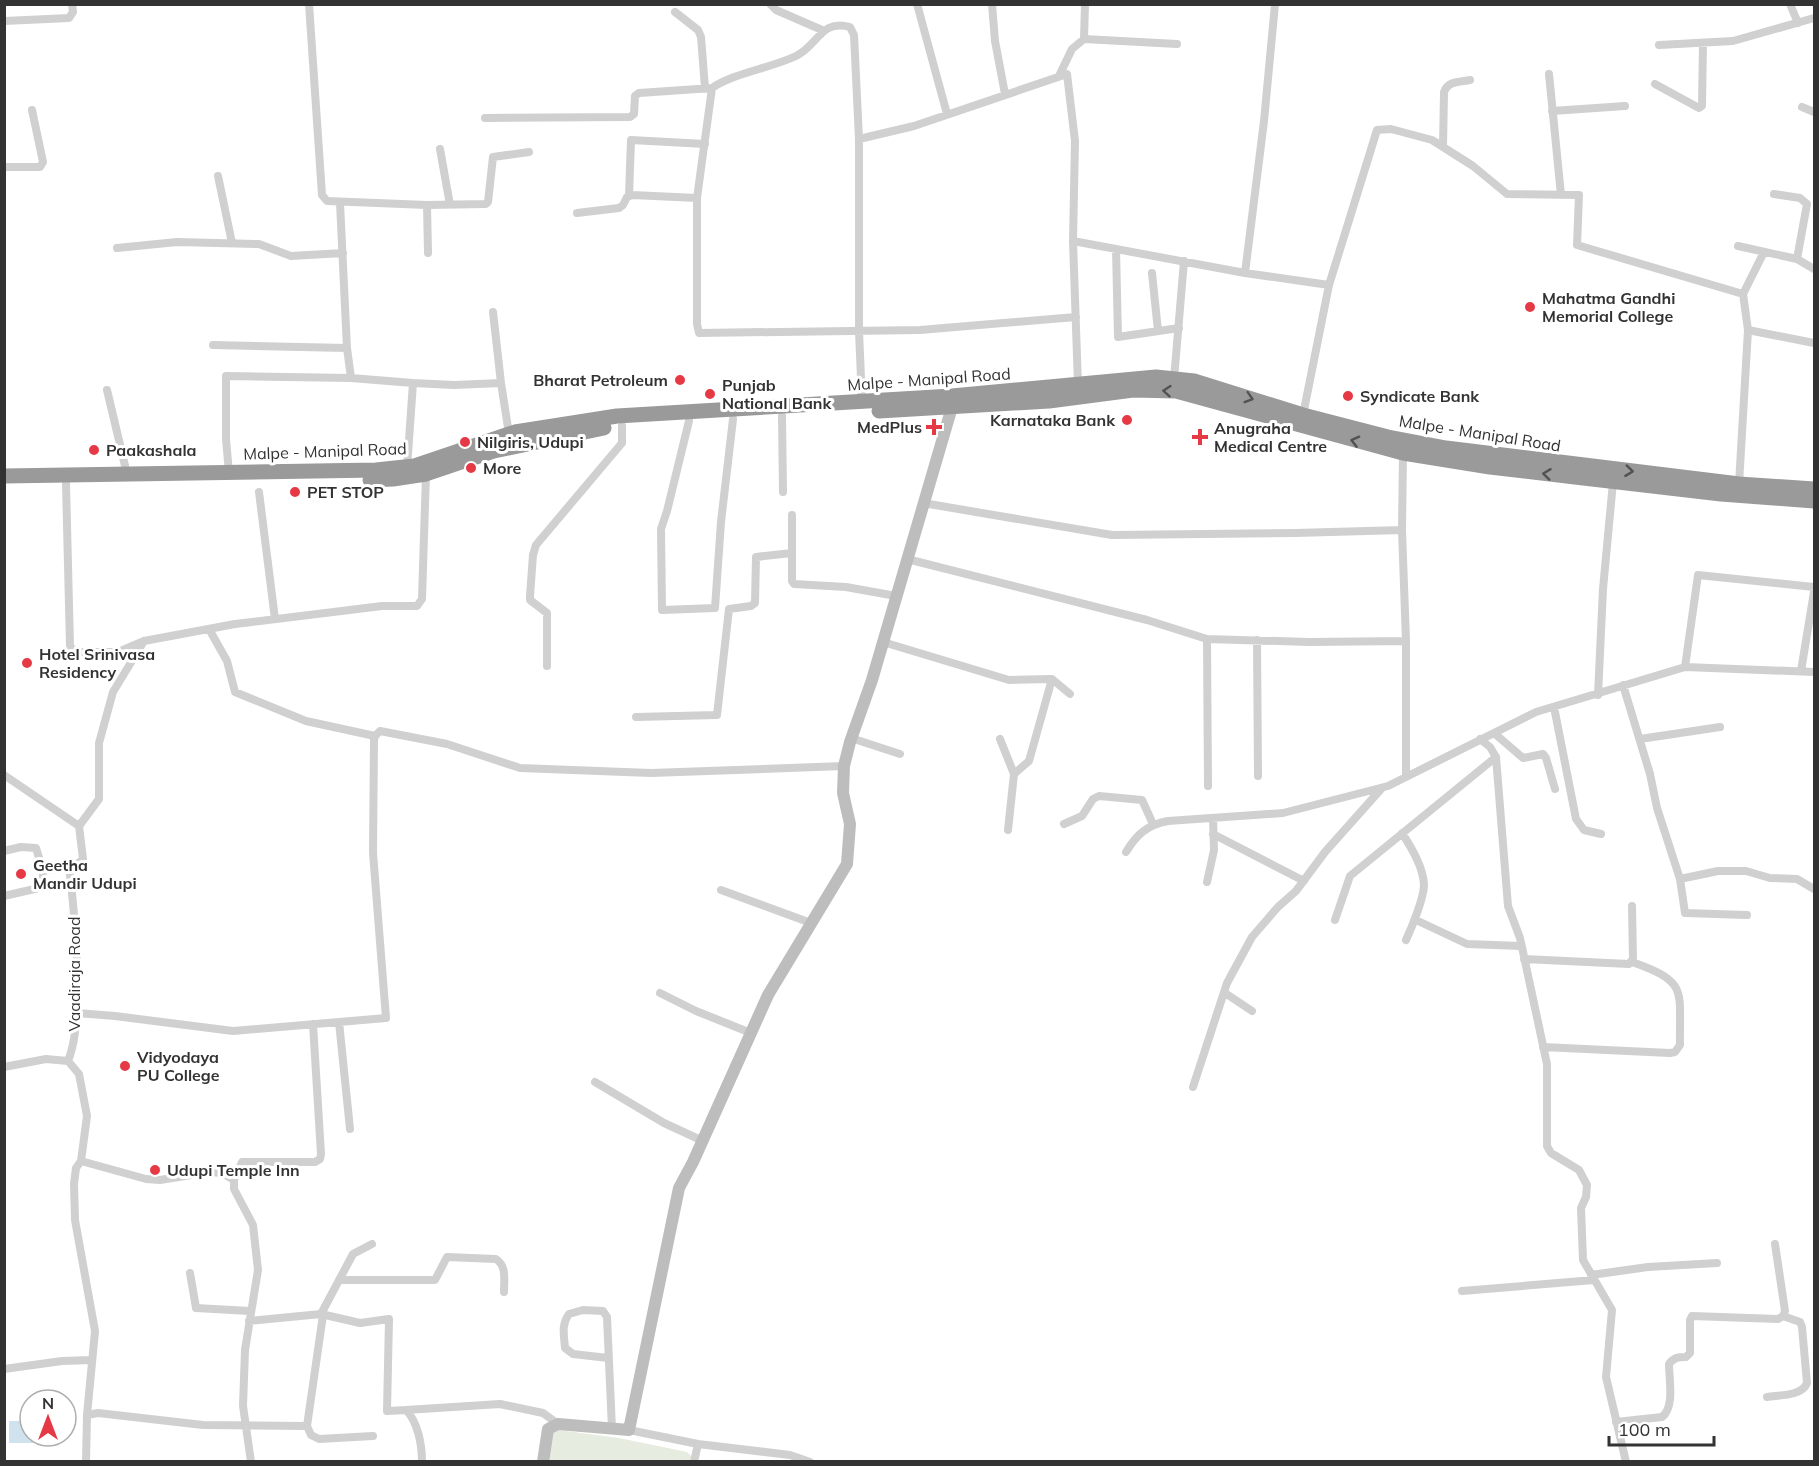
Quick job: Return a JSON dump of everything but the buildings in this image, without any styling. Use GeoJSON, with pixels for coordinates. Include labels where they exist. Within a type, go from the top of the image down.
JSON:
{"type":"FeatureCollection","features":[{"type":"Feature","properties":{"kind":"highway","name":"Malpe - Manipal Road"},"geometry":{"type":"LineString","coordinates":[[4,476],[376,470],[426,474],[501,449],[563,435],[622,426],[952,407],[1049,395],[1078,385],[1132,378],[1174,379],[1210,386],[1303,415],[1388,437],[1575,471],[1613,482],[1721,494],[1815,501]]}},
{"type":"Feature","properties":{"kind":"highway","name":"Malpe - Manipal Road"},"geometry":{"type":"LineString","coordinates":[[4,485],[365,480],[408,472],[509,434],[616,416],[1133,390],[1176,391],[1404,453],[1490,467],[1815,489]]}},
{"type":"Feature","properties":{"kind":"street"},"geometry":{"type":"LineString","coordinates":[[4,21],[69,18],[72,4]]}},
{"type":"Feature","properties":{"kind":"street"},"geometry":{"type":"LineString","coordinates":[[309,4],[322,195],[327,201],[427,205],[487,204],[493,157],[529,152]]}},
{"type":"Feature","properties":{"kind":"street"},"geometry":{"type":"LineString","coordinates":[[770,4],[776,10],[822,30]]}},
{"type":"Feature","properties":{"kind":"street"},"geometry":{"type":"LineString","coordinates":[[917,4],[946,114]]}},
{"type":"Feature","properties":{"kind":"street"},"geometry":{"type":"LineString","coordinates":[[992,4],[995,41],[1005,94]]}},
{"type":"Feature","properties":{"kind":"street"},"geometry":{"type":"LineString","coordinates":[[1084,39],[1085,4]]}},
{"type":"Feature","properties":{"kind":"street"},"geometry":{"type":"LineString","coordinates":[[1245,273],[1264,121],[1275,4]]}},
{"type":"Feature","properties":{"kind":"street"},"geometry":{"type":"LineString","coordinates":[[1790,4],[1798,23]]}},
{"type":"Feature","properties":{"kind":"street"},"geometry":{"type":"LineString","coordinates":[[675,12],[698,30],[708,88],[705,144],[697,198],[697,324],[699,333],[920,330],[1076,317]]}},
{"type":"Feature","properties":{"kind":"street"},"geometry":{"type":"LineString","coordinates":[[1659,45],[1733,41],[1815,18]]}},
{"type":"Feature","properties":{"kind":"street"},"geometry":{"type":"LineString","coordinates":[[484,118],[630,117],[634,114],[636,94],[708,88],[795,57],[814,43],[822,30],[834,25],[850,27],[859,139],[859,331],[862,402]]}},
{"type":"Feature","properties":{"kind":"street"},"geometry":{"type":"LineString","coordinates":[[1059,76],[1072,49],[1084,39],[1176,44]]}},
{"type":"Feature","properties":{"kind":"street"},"geometry":{"type":"LineString","coordinates":[[1655,84],[1692,106],[1699,108],[1702,106],[1703,42]]}},
{"type":"Feature","properties":{"kind":"street"},"geometry":{"type":"LineString","coordinates":[[859,139],[914,126],[1067,74],[1075,141],[1073,242],[1078,385]]}},
{"type":"Feature","properties":{"kind":"street"},"geometry":{"type":"LineString","coordinates":[[1549,74],[1561,195]]}},
{"type":"Feature","properties":{"kind":"street"},"geometry":{"type":"LineString","coordinates":[[1443,147],[1446,86],[1470,80]]}},
{"type":"Feature","properties":{"kind":"street"},"geometry":{"type":"LineString","coordinates":[[1552,111],[1625,106]]}},
{"type":"Feature","properties":{"kind":"street"},"geometry":{"type":"LineString","coordinates":[[1802,107],[1815,112]]}},
{"type":"Feature","properties":{"kind":"street"},"geometry":{"type":"LineString","coordinates":[[4,167],[40,167],[42,165],[32,110]]}},
{"type":"Feature","properties":{"kind":"street"},"geometry":{"type":"LineString","coordinates":[[1303,415],[1329,285],[1377,130],[1391,129],[1432,140],[1473,166],[1507,194],[1579,195],[1577,245],[1743,294]]}},
{"type":"Feature","properties":{"kind":"street"},"geometry":{"type":"LineString","coordinates":[[577,213],[619,208],[629,196],[630,140],[705,144]]}},
{"type":"Feature","properties":{"kind":"street"},"geometry":{"type":"LineString","coordinates":[[440,149],[450,205]]}},
{"type":"Feature","properties":{"kind":"street"},"geometry":{"type":"LineString","coordinates":[[218,176],[232,243]]}},
{"type":"Feature","properties":{"kind":"street"},"geometry":{"type":"LineString","coordinates":[[1774,194],[1800,198],[1807,204],[1797,259]]}},
{"type":"Feature","properties":{"kind":"street"},"geometry":{"type":"LineString","coordinates":[[629,196],[697,198]]}},
{"type":"Feature","properties":{"kind":"street"},"geometry":{"type":"LineString","coordinates":[[340,203],[347,348],[351,378]]}},
{"type":"Feature","properties":{"kind":"street"},"geometry":{"type":"LineString","coordinates":[[427,205],[428,253]]}},
{"type":"Feature","properties":{"kind":"street"},"geometry":{"type":"LineString","coordinates":[[117,248],[177,242],[232,243],[259,244],[291,256],[343,253]]}},
{"type":"Feature","properties":{"kind":"street"},"geometry":{"type":"LineString","coordinates":[[1073,242],[1245,273],[1329,285]]}},
{"type":"Feature","properties":{"kind":"street"},"geometry":{"type":"LineString","coordinates":[[1738,246],[1797,259],[1815,269]]}},
{"type":"Feature","properties":{"kind":"street"},"geometry":{"type":"LineString","coordinates":[[1116,249],[1118,337],[1179,328]]}},
{"type":"Feature","properties":{"kind":"street"},"geometry":{"type":"LineString","coordinates":[[1739,484],[1748,330],[1743,294],[1764,252]]}},
{"type":"Feature","properties":{"kind":"street"},"geometry":{"type":"LineString","coordinates":[[1174,379],[1184,261]]}},
{"type":"Feature","properties":{"kind":"street"},"geometry":{"type":"LineString","coordinates":[[1152,273],[1158,331]]}},
{"type":"Feature","properties":{"kind":"street"},"geometry":{"type":"LineString","coordinates":[[493,312],[509,434]]}},
{"type":"Feature","properties":{"kind":"street"},"geometry":{"type":"LineString","coordinates":[[1748,330],[1815,343]]}},
{"type":"Feature","properties":{"kind":"street"},"geometry":{"type":"LineString","coordinates":[[213,345],[347,348]]}},
{"type":"Feature","properties":{"kind":"street"},"geometry":{"type":"LineString","coordinates":[[229,473],[225,376],[351,378],[454,385],[501,383]]}},
{"type":"Feature","properties":{"kind":"street"},"geometry":{"type":"LineString","coordinates":[[408,472],[413,383]]}},
{"type":"Feature","properties":{"kind":"street"},"geometry":{"type":"LineString","coordinates":[[107,390],[127,474]]}},
{"type":"Feature","properties":{"kind":"street"},"geometry":{"type":"LineString","coordinates":[[629,1430],[679,1188],[703,1141],[768,996],[847,864],[850,824],[843,793],[844,766],[851,738],[872,680],[952,407]]}},
{"type":"Feature","properties":{"kind":"street"},"geometry":{"type":"LineString","coordinates":[[783,416],[783,492]]}},
{"type":"Feature","properties":{"kind":"street"},"geometry":{"type":"LineString","coordinates":[[715,608],[733,419]]}},
{"type":"Feature","properties":{"kind":"street"},"geometry":{"type":"LineString","coordinates":[[689,421],[668,511],[661,528],[662,610],[729,609],[751,606],[755,603],[756,557],[792,553]]}},
{"type":"Feature","properties":{"kind":"street"},"geometry":{"type":"LineString","coordinates":[[547,666],[547,613],[530,600],[534,550],[622,443],[622,426]]}},
{"type":"Feature","properties":{"kind":"street"},"geometry":{"type":"LineString","coordinates":[[1404,453],[1402,530],[1406,641],[1406,777]]}},
{"type":"Feature","properties":{"kind":"street"},"geometry":{"type":"LineString","coordinates":[[66,484],[68,621],[72,650],[75,652],[118,652],[144,641],[209,629],[387,606],[413,606],[420,603],[426,474]]}},
{"type":"Feature","properties":{"kind":"street"},"geometry":{"type":"LineString","coordinates":[[1598,695],[1603,590],[1613,482]]}},
{"type":"Feature","properties":{"kind":"street"},"geometry":{"type":"LineString","coordinates":[[259,492],[275,619]]}},
{"type":"Feature","properties":{"kind":"street"},"geometry":{"type":"LineString","coordinates":[[923,503],[1112,535],[1402,530]]}},
{"type":"Feature","properties":{"kind":"street"},"geometry":{"type":"LineString","coordinates":[[792,515],[792,581],[794,584],[846,587],[896,596]]}},
{"type":"Feature","properties":{"kind":"street"},"geometry":{"type":"LineString","coordinates":[[907,559],[1147,620],[1207,639],[1406,641]]}},
{"type":"Feature","properties":{"kind":"street"},"geometry":{"type":"LineString","coordinates":[[1685,667],[1698,575],[1815,587]]}},
{"type":"Feature","properties":{"kind":"street"},"geometry":{"type":"LineString","coordinates":[[1800,671],[1815,592]]}},
{"type":"Feature","properties":{"kind":"street"},"geometry":{"type":"LineString","coordinates":[[636,717],[717,715],[729,609]]}},
{"type":"Feature","properties":{"kind":"street"},"geometry":{"type":"LineString","coordinates":[[209,629],[227,661],[235,692],[306,721],[375,736],[384,730],[453,746],[520,768],[651,773],[844,766]]}},
{"type":"Feature","properties":{"kind":"street"},"geometry":{"type":"LineString","coordinates":[[1207,639],[1208,786]]}},
{"type":"Feature","properties":{"kind":"street"},"geometry":{"type":"LineString","coordinates":[[1257,640],[1258,776]]}},
{"type":"Feature","properties":{"kind":"street"},"geometry":{"type":"LineString","coordinates":[[43,871],[77,864],[83,859],[79,826],[99,799],[99,743],[113,692],[144,641]]}},
{"type":"Feature","properties":{"kind":"street"},"geometry":{"type":"LineString","coordinates":[[883,642],[1009,680],[1052,679],[1070,694]]}},
{"type":"Feature","properties":{"kind":"street"},"geometry":{"type":"LineString","coordinates":[[1126,852],[1134,840],[1153,824],[1283,813],[1383,787],[1536,712],[1685,667],[1815,672]]}},
{"type":"Feature","properties":{"kind":"street"},"geometry":{"type":"LineString","coordinates":[[1014,774],[1029,761],[1052,679]]}},
{"type":"Feature","properties":{"kind":"street"},"geometry":{"type":"LineString","coordinates":[[1623,684],[1650,774],[1657,808],[1680,879],[1685,913],[1747,915]]}},
{"type":"Feature","properties":{"kind":"street"},"geometry":{"type":"LineString","coordinates":[[1554,707],[1576,819],[1584,830],[1601,834]]}},
{"type":"Feature","properties":{"kind":"street"},"geometry":{"type":"LineString","coordinates":[[1640,739],[1720,727]]}},
{"type":"Feature","properties":{"kind":"street"},"geometry":{"type":"LineString","coordinates":[[1494,733],[1522,758],[1543,754],[1555,789]]}},
{"type":"Feature","properties":{"kind":"street"},"geometry":{"type":"LineString","coordinates":[[77,1013],[233,1031],[386,1018],[373,853],[375,736]]}},
{"type":"Feature","properties":{"kind":"street"},"geometry":{"type":"LineString","coordinates":[[851,738],[900,754]]}},
{"type":"Feature","properties":{"kind":"street"},"geometry":{"type":"LineString","coordinates":[[1000,739],[1014,774],[1008,830]]}},
{"type":"Feature","properties":{"kind":"street"},"geometry":{"type":"LineString","coordinates":[[1480,739],[1490,747],[1496,757],[1508,906],[1521,946],[1547,1064],[1547,1146],[1551,1153],[1580,1170],[1587,1185],[1586,1197],[1581,1208],[1584,1260],[1592,1278],[1612,1310],[1606,1377],[1626,1461]]}},
{"type":"Feature","properties":{"kind":"street"},"geometry":{"type":"LineString","coordinates":[[1335,920],[1350,876],[1496,757]]}},
{"type":"Feature","properties":{"kind":"street"},"geometry":{"type":"LineString","coordinates":[[4,775],[79,826]]}},
{"type":"Feature","properties":{"kind":"street"},"geometry":{"type":"LineString","coordinates":[[1193,1087],[1237,962],[1252,937],[1304,881],[1325,852],[1383,787]]}},
{"type":"Feature","properties":{"kind":"street"},"geometry":{"type":"LineString","coordinates":[[1064,824],[1082,816],[1093,799],[1099,796],[1142,801],[1153,824]]}},
{"type":"Feature","properties":{"kind":"street"},"geometry":{"type":"LineString","coordinates":[[1207,882],[1213,859],[1213,818]]}},
{"type":"Feature","properties":{"kind":"street"},"geometry":{"type":"LineString","coordinates":[[1402,833],[1417,861],[1424,886],[1416,920],[1406,940]]}},
{"type":"Feature","properties":{"kind":"street"},"geometry":{"type":"LineString","coordinates":[[1213,834],[1304,881]]}},
{"type":"Feature","properties":{"kind":"street"},"geometry":{"type":"LineString","coordinates":[[4,851],[21,847],[36,848],[43,871],[43,887],[4,896]]}},
{"type":"Feature","properties":{"kind":"street","name":"Vaadiraja Road"},"geometry":{"type":"LineString","coordinates":[[68,1061],[73,1047],[77,1013],[76,922],[69,866]]}},
{"type":"Feature","properties":{"kind":"street"},"geometry":{"type":"LineString","coordinates":[[1680,879],[1718,872],[1746,871],[1770,878],[1797,879],[1815,889]]}},
{"type":"Feature","properties":{"kind":"street"},"geometry":{"type":"LineString","coordinates":[[720,890],[811,923]]}},
{"type":"Feature","properties":{"kind":"street"},"geometry":{"type":"LineString","coordinates":[[1524,959],[1626,966],[1633,959],[1632,906]]}},
{"type":"Feature","properties":{"kind":"street"},"geometry":{"type":"LineString","coordinates":[[1416,920],[1467,944],[1521,946]]}},
{"type":"Feature","properties":{"kind":"street"},"geometry":{"type":"LineString","coordinates":[[1543,1047],[1675,1052],[1680,1045],[1679,993],[1672,980],[1665,975],[1632,962]]}},
{"type":"Feature","properties":{"kind":"street"},"geometry":{"type":"LineString","coordinates":[[660,993],[696,1011],[751,1033]]}},
{"type":"Feature","properties":{"kind":"street"},"geometry":{"type":"LineString","coordinates":[[1225,993],[1252,1011]]}},
{"type":"Feature","properties":{"kind":"street"},"geometry":{"type":"LineString","coordinates":[[339,1022],[350,1129]]}},
{"type":"Feature","properties":{"kind":"street"},"geometry":{"type":"LineString","coordinates":[[251,1461],[243,1396],[245,1350],[258,1270],[253,1225],[234,1190],[234,1179],[242,1162],[315,1162],[320,1159],[313,1024]]}},
{"type":"Feature","properties":{"kind":"street"},"geometry":{"type":"LineString","coordinates":[[4,1067],[46,1059],[68,1061],[79,1074],[87,1116],[81,1161],[76,1168],[74,1184],[75,1220],[95,1331],[87,1415],[86,1461]]}},
{"type":"Feature","properties":{"kind":"street"},"geometry":{"type":"LineString","coordinates":[[595,1082],[664,1124],[703,1141]]}},
{"type":"Feature","properties":{"kind":"street"},"geometry":{"type":"LineString","coordinates":[[81,1161],[146,1179],[160,1180],[210,1172],[222,1173],[234,1179]]}},
{"type":"Feature","properties":{"kind":"street"},"geometry":{"type":"LineString","coordinates":[[372,1244],[353,1254],[322,1314],[307,1426],[311,1435],[319,1439],[373,1436]]}},
{"type":"Feature","properties":{"kind":"street"},"geometry":{"type":"LineString","coordinates":[[1616,1422],[1662,1417],[1666,1414],[1669,1407],[1669,1364],[1678,1357],[1686,1357],[1690,1353],[1692,1316],[1778,1319],[1783,1316],[1785,1311],[1775,1244]]}},
{"type":"Feature","properties":{"kind":"street"},"geometry":{"type":"LineString","coordinates":[[339,1280],[435,1280],[447,1257],[496,1259],[501,1262],[504,1272],[504,1292]]}},
{"type":"Feature","properties":{"kind":"street"},"geometry":{"type":"LineString","coordinates":[[1462,1291],[1592,1278],[1648,1267],[1717,1263]]}},
{"type":"Feature","properties":{"kind":"street"},"geometry":{"type":"LineString","coordinates":[[190,1273],[196,1308],[250,1311]]}},
{"type":"Feature","properties":{"kind":"street"},"geometry":{"type":"LineString","coordinates":[[608,1358],[573,1354],[566,1348],[563,1328],[568,1314],[583,1310],[603,1311],[607,1317],[612,1429]]}},
{"type":"Feature","properties":{"kind":"street"},"geometry":{"type":"LineString","coordinates":[[249,1321],[322,1314],[360,1323],[389,1319],[387,1411],[500,1404],[543,1413],[558,1424],[629,1430],[698,1444],[790,1455],[810,1461]]}},
{"type":"Feature","properties":{"kind":"street"},"geometry":{"type":"LineString","coordinates":[[1767,1397],[1801,1391],[1806,1388],[1807,1383],[1802,1327],[1800,1322],[1783,1316]]}},
{"type":"Feature","properties":{"kind":"street"},"geometry":{"type":"LineString","coordinates":[[4,1370],[62,1361],[91,1360]]}},
{"type":"Feature","properties":{"kind":"street"},"geometry":{"type":"LineString","coordinates":[[406,1410],[413,1417],[422,1449],[422,1461]]}},
{"type":"Feature","properties":{"kind":"street"},"geometry":{"type":"LineString","coordinates":[[87,1415],[98,1413],[203,1425],[307,1426]]}},
{"type":"Feature","properties":{"kind":"street"},"geometry":{"type":"LineString","coordinates":[[543,1461],[548,1429],[558,1424]]}},
{"type":"Feature","properties":{"kind":"street"},"geometry":{"type":"LineString","coordinates":[[694,1461],[698,1444]]}},
{"type":"Feature","properties":{"kind":"shaded area"},"geometry":{"type":"Polygon","coordinates":[[[558,1430],[619,1438],[687,1452],[692,1457],[690,1462],[548,1462],[552,1433],[558,1430]]]}},
{"type":"Feature","properties":{"kind":"water"},"geometry":{"type":"Polygon","coordinates":[[[9,1421],[18,1421],[18,1443],[9,1443],[9,1421]]]}},
{"type":"Feature","properties":{"kind":"place","name":"Mahatma Gandhi Memorial College"},"geometry":{"type":"Point","coordinates":[1530,307]}},
{"type":"Feature","properties":{"kind":"place","name":"Bharat Petroleum"},"geometry":{"type":"Point","coordinates":[680,380]}},
{"type":"Feature","properties":{"kind":"place","name":"Punjab National Bank"},"geometry":{"type":"Point","coordinates":[710,394]}},
{"type":"Feature","properties":{"kind":"place","name":"Syndicate Bank"},"geometry":{"type":"Point","coordinates":[1348,396]}},
{"type":"Feature","properties":{"kind":"place","name":"Karnataka Bank"},"geometry":{"type":"Point","coordinates":[1127,420]}},
{"type":"Feature","properties":{"kind":"place","name":"MedPlus"},"geometry":{"type":"Point","coordinates":[934,427]}},
{"type":"Feature","properties":{"kind":"place","name":"Anugraha Medical Centre"},"geometry":{"type":"Point","coordinates":[1200,437]}},
{"type":"Feature","properties":{"kind":"place","name":"Nilgiris, Udupi"},"geometry":{"type":"Point","coordinates":[465,442]}},
{"type":"Feature","properties":{"kind":"place","name":"Paakashala"},"geometry":{"type":"Point","coordinates":[94,450]}},
{"type":"Feature","properties":{"kind":"place","name":"More"},"geometry":{"type":"Point","coordinates":[471,468]}},
{"type":"Feature","properties":{"kind":"place","name":"PET STOP"},"geometry":{"type":"Point","coordinates":[295,492]}},
{"type":"Feature","properties":{"kind":"place","name":"Hotel Srinivasa Residency"},"geometry":{"type":"Point","coordinates":[27,663]}},
{"type":"Feature","properties":{"kind":"place","name":"Geetha Mandir Udupi"},"geometry":{"type":"Point","coordinates":[21,874]}},
{"type":"Feature","properties":{"kind":"place","name":"Vidyodaya PU College"},"geometry":{"type":"Point","coordinates":[125,1066]}},
{"type":"Feature","properties":{"kind":"place","name":"Udupi Temple Inn"},"geometry":{"type":"Point","coordinates":[155,1170]}}]}
